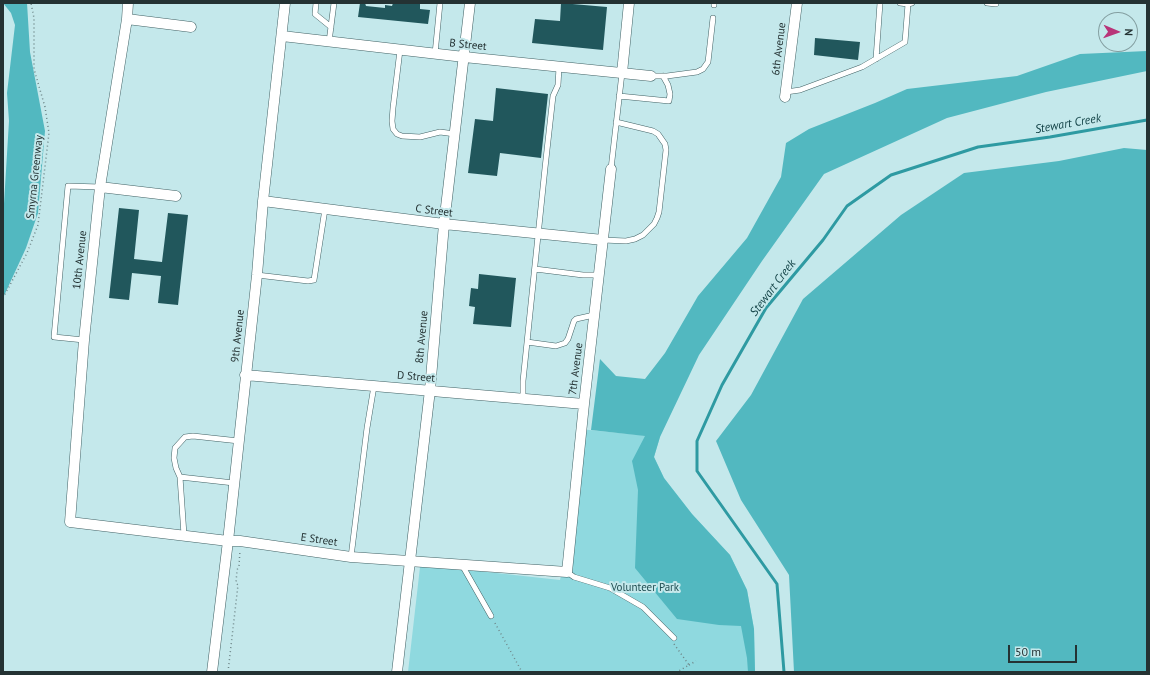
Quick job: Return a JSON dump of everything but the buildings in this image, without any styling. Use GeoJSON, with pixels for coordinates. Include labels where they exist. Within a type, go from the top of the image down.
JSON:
{"type":"FeatureCollection","features":[{"type":"Feature","properties":{"kind":"street","name":"10th Avenue"},"geometry":{"type":"LineString","coordinates":[[70,522],[84,340],[100,187],[127,19],[128,3]]}},
{"type":"Feature","properties":{"kind":"street","name":"9th Avenue"},"geometry":{"type":"LineString","coordinates":[[212,672],[239,441],[285,3]]}},
{"type":"Feature","properties":{"kind":"street","name":"8th Avenue"},"geometry":{"type":"LineString","coordinates":[[397,672],[430,390],[444,224],[470,3]]}},
{"type":"Feature","properties":{"kind":"street"},"geometry":{"type":"LineString","coordinates":[[622,73],[629,3]]}},
{"type":"Feature","properties":{"kind":"street","name":"6th Avenue"},"geometry":{"type":"LineString","coordinates":[[785,94],[797,3]]}},
{"type":"Feature","properties":{"kind":"street"},"geometry":{"type":"LineString","coordinates":[[127,19],[191,27]]}},
{"type":"Feature","properties":{"kind":"street","name":"B Street"},"geometry":{"type":"LineString","coordinates":[[282,36],[435,54],[651,76]]}},
{"type":"Feature","properties":{"kind":"street","name":"7th Avenue"},"geometry":{"type":"LineString","coordinates":[[567,572],[598,275],[611,168]]}},
{"type":"Feature","properties":{"kind":"street"},"geometry":{"type":"LineString","coordinates":[[100,187],[176,196]]}},
{"type":"Feature","properties":{"kind":"street","name":"C Street"},"geometry":{"type":"LineString","coordinates":[[263,201],[444,224],[603,240]]}},
{"type":"Feature","properties":{"kind":"street","name":"D Street"},"geometry":{"type":"LineString","coordinates":[[246,375],[584,404]]}},
{"type":"Feature","properties":{"kind":"street","name":"E Street"},"geometry":{"type":"LineString","coordinates":[[70,522],[410,562],[567,572]]}},
{"type":"Feature","properties":{"kind":"lane"},"geometry":{"type":"LineString","coordinates":[[316,3],[314,14],[331,26]]}},
{"type":"Feature","properties":{"kind":"lane"},"geometry":{"type":"LineString","coordinates":[[329,42],[334,3]]}},
{"type":"Feature","properties":{"kind":"lane"},"geometry":{"type":"LineString","coordinates":[[435,54],[440,3]]}},
{"type":"Feature","properties":{"kind":"lane"},"geometry":{"type":"LineString","coordinates":[[876,59],[880,3]]}},
{"type":"Feature","properties":{"kind":"lane"},"geometry":{"type":"LineString","coordinates":[[785,94],[862,67],[905,42],[910,4],[900,3]]}},
{"type":"Feature","properties":{"kind":"lane"},"geometry":{"type":"LineString","coordinates":[[987,3],[996,3]]}},
{"type":"Feature","properties":{"kind":"lane"},"geometry":{"type":"LineString","coordinates":[[651,76],[697,72],[703,69],[708,62],[713,18]]}},
{"type":"Feature","properties":{"kind":"lane"},"geometry":{"type":"LineString","coordinates":[[400,50],[392,108],[393,128],[396,134],[402,136],[420,136],[440,132],[455,134]]}},
{"type":"Feature","properties":{"kind":"lane"},"geometry":{"type":"LineString","coordinates":[[522,399],[538,233],[554,96],[558,85],[559,66]]}},
{"type":"Feature","properties":{"kind":"lane"},"geometry":{"type":"LineString","coordinates":[[611,168],[622,73]]}},
{"type":"Feature","properties":{"kind":"lane"},"geometry":{"type":"LineString","coordinates":[[619,96],[669,101],[670,94],[668,85],[663,76]]}},
{"type":"Feature","properties":{"kind":"lane"},"geometry":{"type":"LineString","coordinates":[[603,240],[626,241],[634,239],[643,235],[654,224],[657,218],[666,150],[662,138],[653,131],[616,122]]}},
{"type":"Feature","properties":{"kind":"lane"},"geometry":{"type":"LineString","coordinates":[[84,340],[54,337],[68,186],[100,187]]}},
{"type":"Feature","properties":{"kind":"lane"},"geometry":{"type":"LineString","coordinates":[[257,275],[308,281],[314,280],[325,209]]}},
{"type":"Feature","properties":{"kind":"lane"},"geometry":{"type":"LineString","coordinates":[[535,269],[583,275],[598,275]]}},
{"type":"Feature","properties":{"kind":"lane"},"geometry":{"type":"LineString","coordinates":[[527,342],[556,346],[564,343],[568,339],[576,319],[594,315]]}},
{"type":"Feature","properties":{"kind":"lane"},"geometry":{"type":"LineString","coordinates":[[351,556],[367,428],[374,386]]}},
{"type":"Feature","properties":{"kind":"lane"},"geometry":{"type":"LineString","coordinates":[[184,535],[180,477],[174,458],[175,448],[185,437],[193,436],[239,441]]}},
{"type":"Feature","properties":{"kind":"lane"},"geometry":{"type":"LineString","coordinates":[[180,477],[234,483]]}},
{"type":"Feature","properties":{"kind":"lane"},"geometry":{"type":"LineString","coordinates":[[462,565],[491,616]]}},
{"type":"Feature","properties":{"kind":"lane"},"geometry":{"type":"LineString","coordinates":[[567,572],[574,577],[610,588],[642,607],[673,640]]}},
{"type":"Feature","properties":{"kind":"path","name":"Smyrna Greenway"},"geometry":{"type":"LineString","coordinates":[[3,298],[27,253],[38,225],[49,133],[45,107],[34,69],[34,18],[31,3]]}},
{"type":"Feature","properties":{"kind":"path"},"geometry":{"type":"LineString","coordinates":[[228,672],[238,585],[236,583],[236,570],[239,566],[240,542]]}},
{"type":"Feature","properties":{"kind":"path"},"geometry":{"type":"LineString","coordinates":[[491,616],[522,672]]}},
{"type":"Feature","properties":{"kind":"path"},"geometry":{"type":"LineString","coordinates":[[673,640],[689,665]]}},
{"type":"Feature","properties":{"kind":"path"},"geometry":{"type":"LineString","coordinates":[[677,672],[696,661]]}},
{"type":"Feature","properties":{"kind":"green space","name":"Volunteer Park"},"geometry":{"type":"Polygon","coordinates":[[[579,429],[660,437],[654,457],[664,478],[692,514],[730,555],[747,590],[754,629],[755,672],[408,672],[420,567],[432,566],[560,580],[565,557],[579,429]]]}},
{"type":"Feature","properties":{"kind":"shaded area"},"geometry":{"type":"Polygon","coordinates":[[[3,3],[27,3],[30,52],[45,131],[38,213],[26,248],[3,298],[3,220],[9,121],[7,93],[15,25],[11,13],[3,3]]]}},
{"type":"Feature","properties":{"kind":"shaded area"},"geometry":{"type":"Polygon","coordinates":[[[1147,51],[1147,71],[1046,92],[947,118],[824,174],[762,261],[699,355],[660,437],[654,457],[664,478],[692,514],[730,555],[747,590],[754,629],[755,672],[748,672],[741,626],[719,625],[677,619],[635,568],[638,490],[632,461],[645,436],[591,430],[600,359],[616,376],[645,379],[665,353],[698,296],[747,238],[781,177],[786,143],[809,129],[907,89],[1017,76],[1080,54],[1147,51]]]}},
{"type":"Feature","properties":{"kind":"shaded area"},"geometry":{"type":"Polygon","coordinates":[[[1124,148],[1147,150],[1147,672],[794,672],[789,575],[741,500],[716,441],[751,395],[803,299],[901,215],[964,173],[1059,161],[1124,148]]]}},
{"type":"Feature","properties":{"kind":"waterway","name":"Stewart Creek"},"geometry":{"type":"LineString","coordinates":[[784,672],[777,584],[697,471],[697,441],[722,385],[766,308],[823,240],[847,206],[891,175],[978,147],[1050,137],[1147,120]]}}]}
